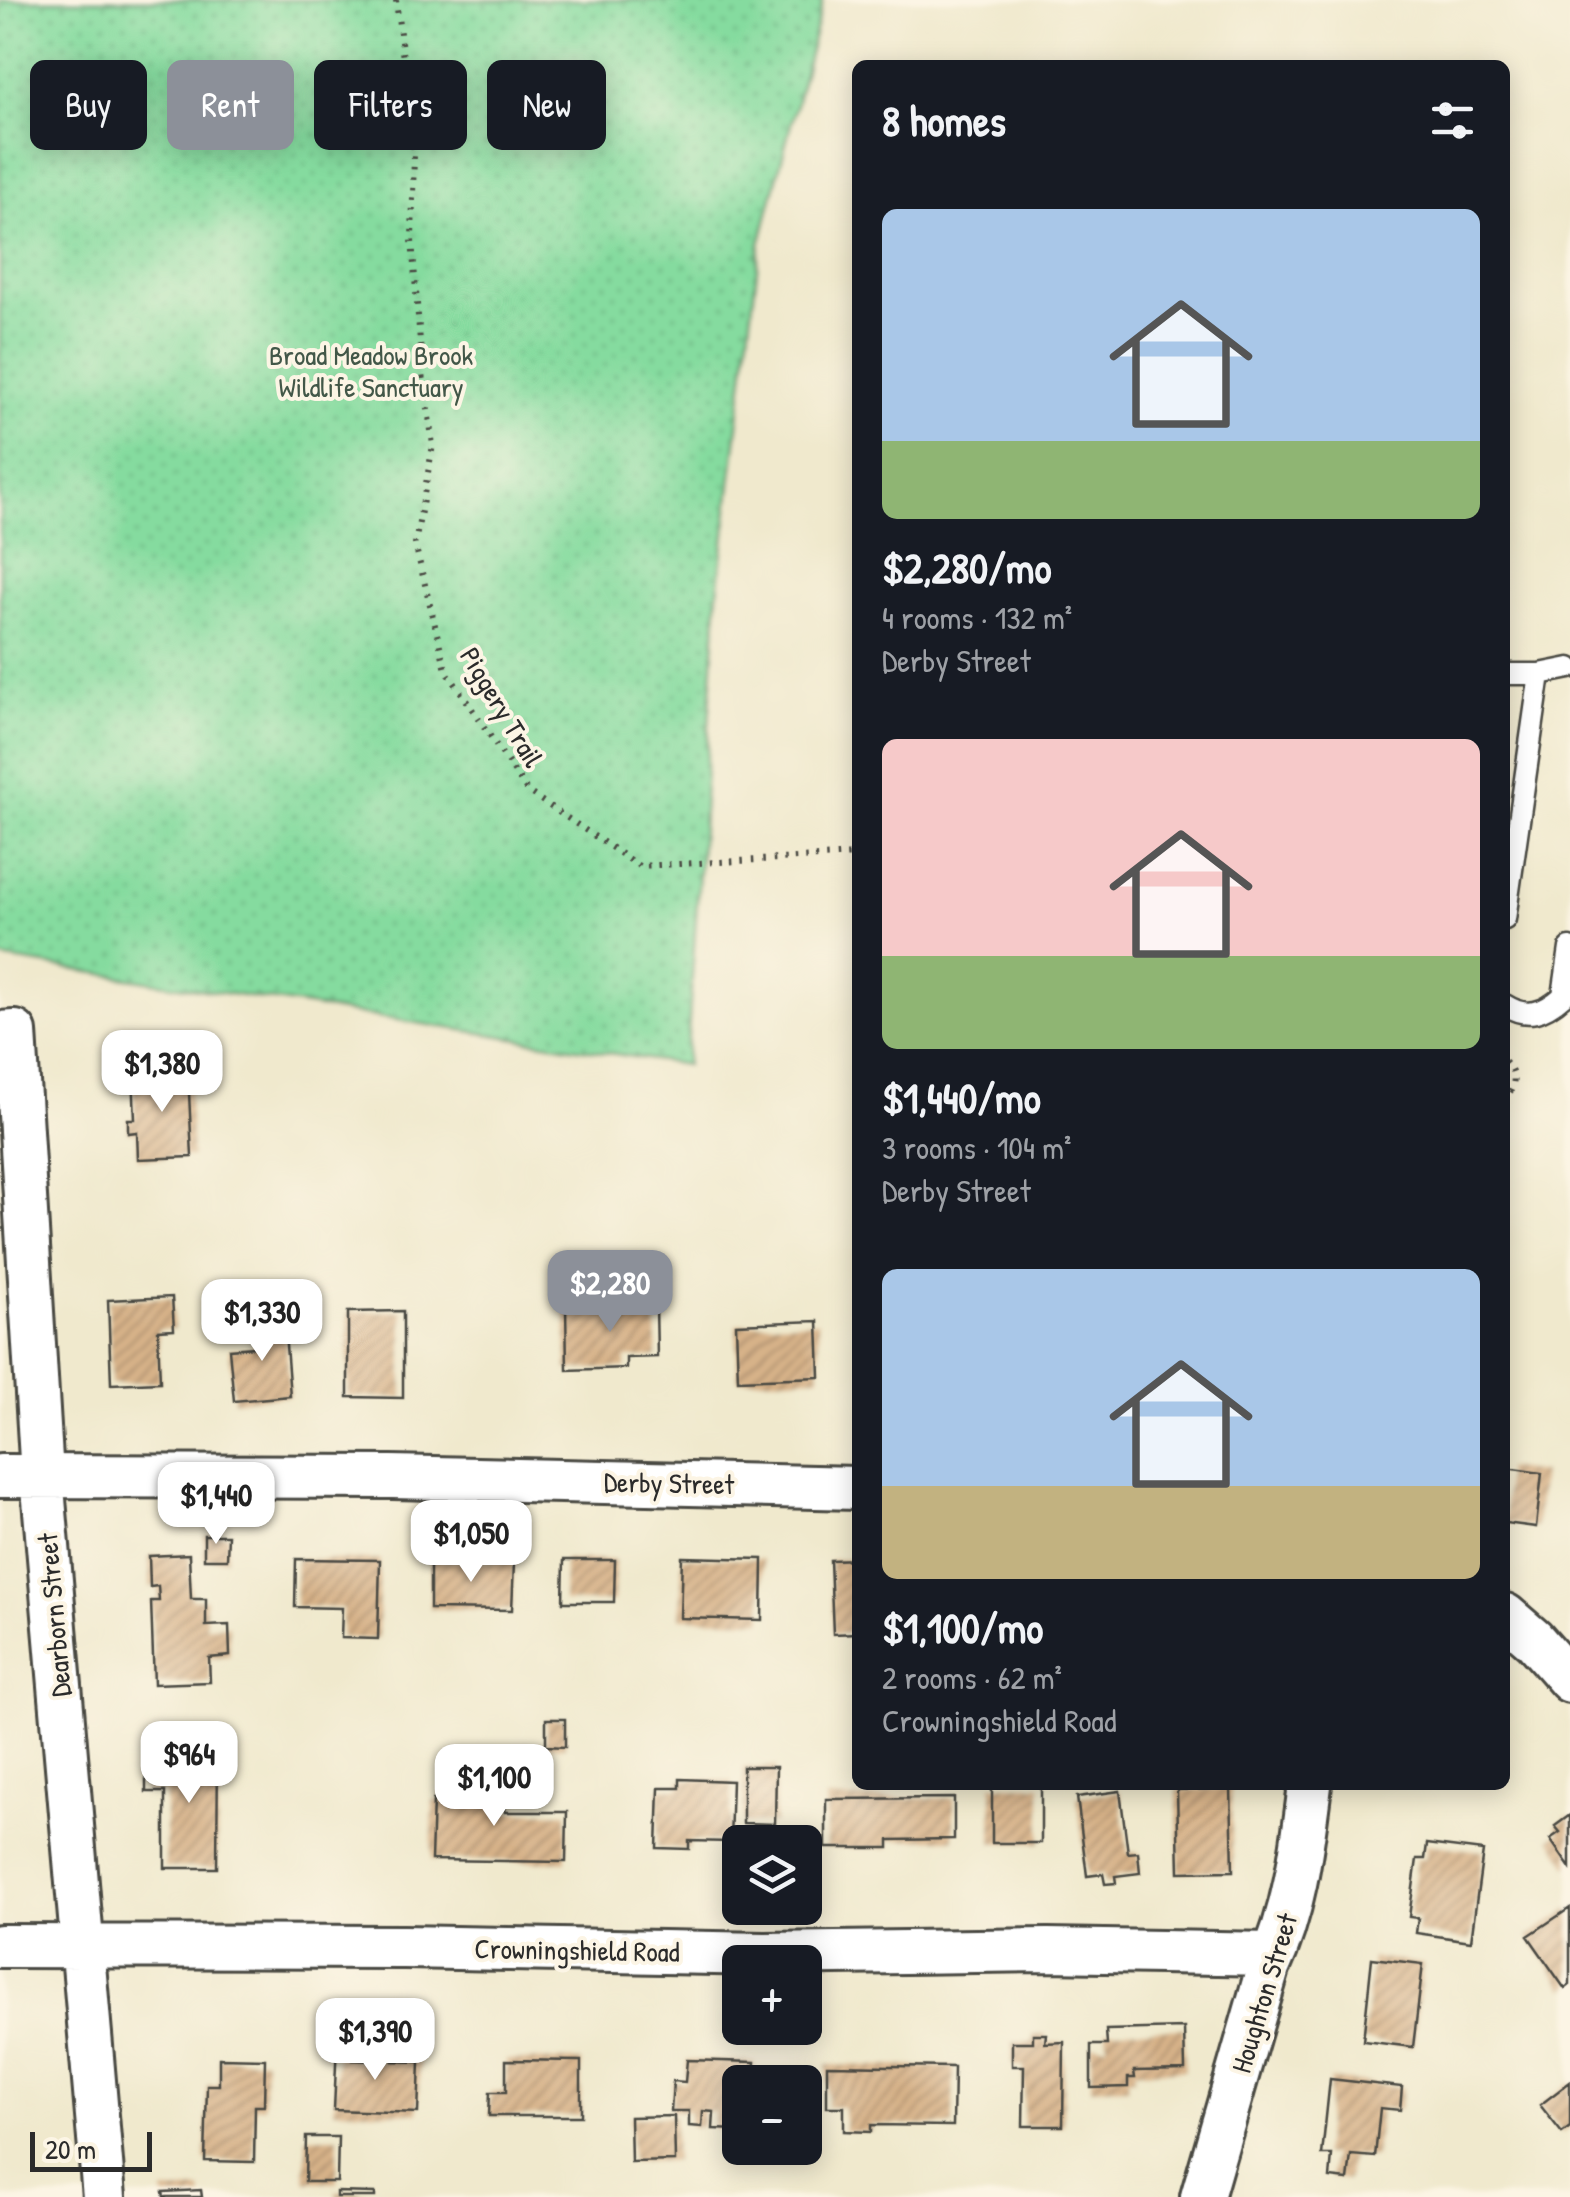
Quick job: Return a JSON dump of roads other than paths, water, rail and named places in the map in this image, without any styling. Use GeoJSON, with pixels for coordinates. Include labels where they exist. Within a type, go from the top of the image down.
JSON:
{"type":"FeatureCollection","features":[{"type":"Feature","properties":{"kind":"street","name":"Dearborn Street"},"geometry":{"type":"LineString","coordinates":[[8,1033],[104,2197]]}},
{"type":"Feature","properties":{"kind":"street","name":"Derby Street"},"geometry":{"type":"LineString","coordinates":[[0,1476],[412,1477],[852,1488]]}},
{"type":"Feature","properties":{"kind":"street"},"geometry":{"type":"LineString","coordinates":[[1510,1619],[1570,1681]]}},
{"type":"Feature","properties":{"kind":"street","name":"Houghton Street"},"geometry":{"type":"LineString","coordinates":[[1202,2197],[1282,1936],[1300,1864],[1309,1790]]}},
{"type":"Feature","properties":{"kind":"street","name":"Crowningshield Road"},"geometry":{"type":"LineString","coordinates":[[0,1946],[765,1954],[1048,1950],[1274,1954]]}},
{"type":"Feature","properties":{"kind":"lane"},"geometry":{"type":"LineString","coordinates":[[1510,674],[1570,668]]}},
{"type":"Feature","properties":{"kind":"lane"},"geometry":{"type":"LineString","coordinates":[[1510,884],[1540,674]]}},
{"type":"Feature","properties":{"kind":"lane"},"geometry":{"type":"LineString","coordinates":[[1510,1007],[1527,1014],[1547,1010],[1563,996],[1570,948]]}},
{"type":"Feature","properties":{"kind":"park label","name":"Broad Meadow Brook Wildlife Sanctuary"},"geometry":{"type":"Point","coordinates":[371,371]}}]}
